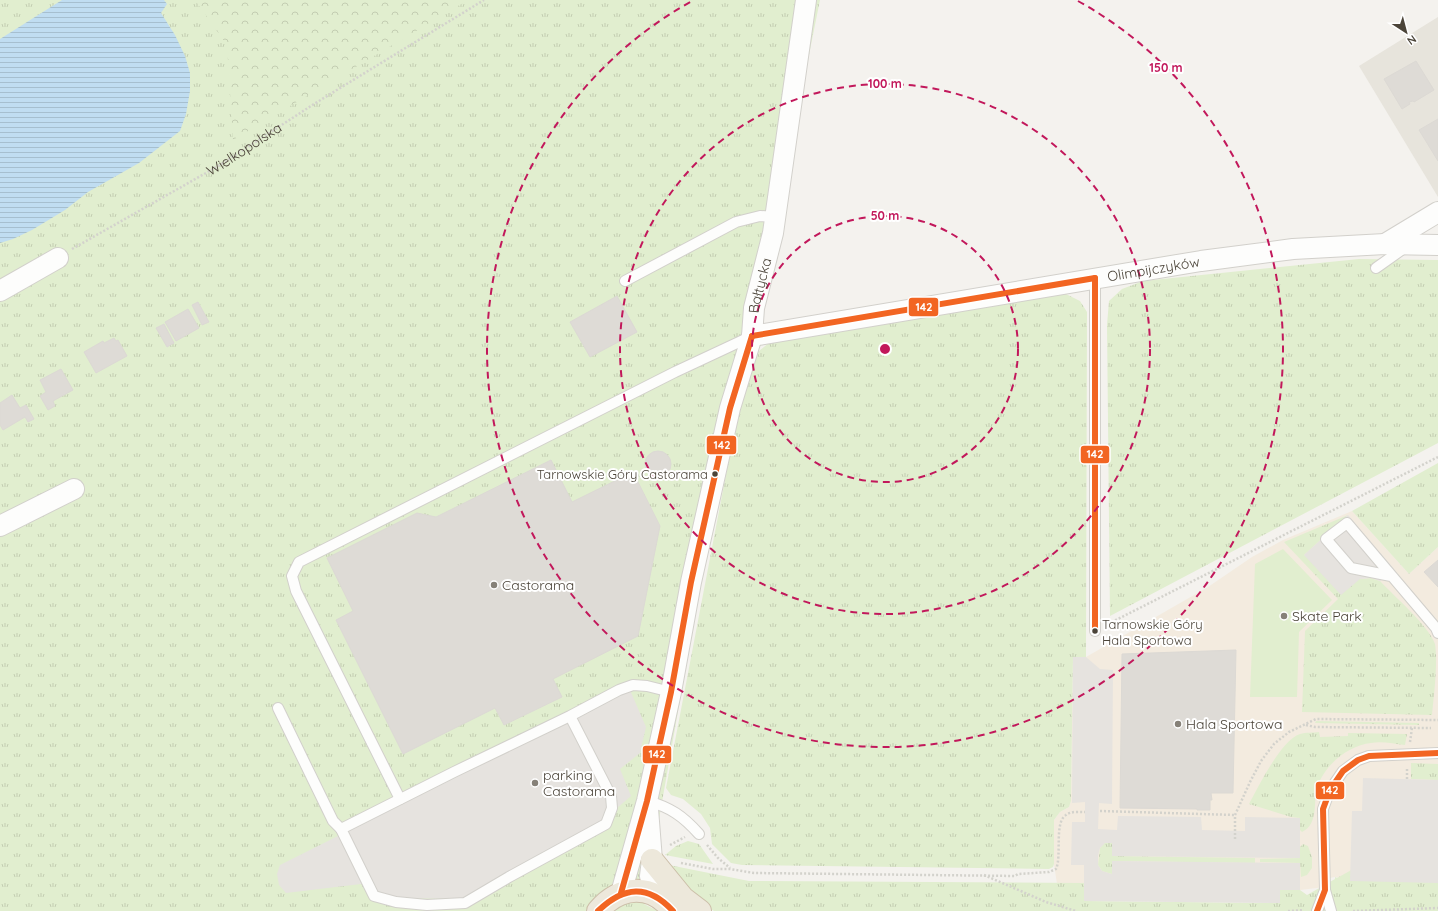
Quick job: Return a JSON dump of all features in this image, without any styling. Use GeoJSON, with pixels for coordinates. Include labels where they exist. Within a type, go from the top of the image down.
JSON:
{"type":"FeatureCollection","features":[{"type":"Feature","properties":{"kind":"highway"},"geometry":{"type":"LineString","coordinates":[[652,860],[683,898],[700,911]]}},
{"type":"Feature","properties":{"kind":"highway"},"geometry":{"type":"LineString","coordinates":[[598,911],[611,899],[621,893],[638,890],[654,894],[665,902],[673,911]]}},
{"type":"Feature","properties":{"kind":"street","name":"Bałtycka"},"geometry":{"type":"LineString","coordinates":[[621,893],[647,801],[672,692],[691,582],[730,408],[752,336],[754,308],[774,233],[806,0]]}},
{"type":"Feature","properties":{"kind":"street"},"geometry":{"type":"LineString","coordinates":[[1385,244],[1438,212]]}},
{"type":"Feature","properties":{"kind":"street","name":"Olimpijczyków"},"geometry":{"type":"LineString","coordinates":[[752,336],[1202,261],[1293,249],[1385,244],[1438,245]]}},
{"type":"Feature","properties":{"kind":"street"},"geometry":{"type":"LineString","coordinates":[[0,292],[58,258]]}},
{"type":"Feature","properties":{"kind":"street"},"geometry":{"type":"LineString","coordinates":[[0,526],[74,489]]}},
{"type":"Feature","properties":{"kind":"street","name":"Bałtycka"},"geometry":{"type":"LineString","coordinates":[[647,801],[652,860],[650,876],[654,894]]}},
{"type":"Feature","properties":{"kind":"lane"},"geometry":{"type":"LineString","coordinates":[[625,281],[736,222],[760,216],[776,217]]}},
{"type":"Feature","properties":{"kind":"lane"},"geometry":{"type":"LineString","coordinates":[[1376,268],[1409,244]]}},
{"type":"Feature","properties":{"kind":"lane"},"geometry":{"type":"LineString","coordinates":[[1095,278],[1095,631]]}},
{"type":"Feature","properties":{"kind":"lane"},"geometry":{"type":"LineString","coordinates":[[400,799],[296,591],[292,576],[299,562],[675,372],[752,336]]}},
{"type":"Feature","properties":{"kind":"lane"},"geometry":{"type":"LineString","coordinates":[[1391,576],[1351,568],[1326,539],[1347,523],[1436,628],[1438,633]]}},
{"type":"Feature","properties":{"kind":"lane"},"geometry":{"type":"LineString","coordinates":[[341,829],[570,716],[619,690],[633,685],[647,686],[672,692]]}},
{"type":"Feature","properties":{"kind":"lane"},"geometry":{"type":"LineString","coordinates":[[278,708],[333,821],[341,829],[374,896],[396,902],[427,905],[465,903],[509,876],[606,824],[612,808],[611,796],[570,716]]}},
{"type":"Feature","properties":{"kind":"lane"},"geometry":{"type":"LineString","coordinates":[[1331,911],[1325,890],[1323,809],[1330,790],[1343,771],[1358,760],[1370,756],[1438,753]]}},
{"type":"Feature","properties":{"kind":"lane"},"geometry":{"type":"LineString","coordinates":[[647,801],[663,805],[678,814],[699,834]]}},
{"type":"Feature","properties":{"kind":"lane"},"geometry":{"type":"LineString","coordinates":[[1317,911],[1325,890]]}},
{"type":"Feature","properties":{"kind":"path","name":"Wielkopolska"},"geometry":{"type":"LineString","coordinates":[[58,258],[220,165],[314,104],[484,0]]}},
{"type":"Feature","properties":{"kind":"path"},"geometry":{"type":"LineString","coordinates":[[1095,631],[1438,457]]}},
{"type":"Feature","properties":{"kind":"path"},"geometry":{"type":"LineString","coordinates":[[1235,839],[1235,815],[1250,782],[1261,761],[1274,744],[1289,732],[1316,718],[1438,720]]}},
{"type":"Feature","properties":{"kind":"path"},"geometry":{"type":"LineString","coordinates":[[1306,724],[1315,727],[1431,728]]}},
{"type":"Feature","properties":{"kind":"path"},"geometry":{"type":"LineString","coordinates":[[1409,746],[1412,728]]}},
{"type":"Feature","properties":{"kind":"path"},"geometry":{"type":"LineString","coordinates":[[1408,764],[1408,779]]}},
{"type":"Feature","properties":{"kind":"path"},"geometry":{"type":"LineString","coordinates":[[1100,811],[1235,815]]}},
{"type":"Feature","properties":{"kind":"path"},"geometry":{"type":"LineString","coordinates":[[677,863],[713,870],[730,869],[754,874],[1015,876],[1018,874],[1048,872],[1056,869],[1058,864],[1061,820],[1067,814],[1074,812],[1085,812]]}},
{"type":"Feature","properties":{"kind":"path"},"geometry":{"type":"LineString","coordinates":[[652,860],[678,840],[699,834],[711,850],[730,869]]}},
{"type":"Feature","properties":{"kind":"path"},"geometry":{"type":"LineString","coordinates":[[984,875],[1046,902],[1076,911]]}},
{"type":"Feature","properties":{"kind":"path"},"geometry":{"type":"LineString","coordinates":[[1353,911],[1438,908]]}},
{"type":"Feature","properties":{"kind":"path"},"geometry":{"type":"LineString","coordinates":[[1288,911],[1301,910]]}},
{"type":"Feature","properties":{"kind":"shaded area"},"geometry":{"type":"Polygon","coordinates":[[[1438,17],[1438,197],[1359,66],[1438,17]]]}},
{"type":"Feature","properties":{"kind":"shaded area"},"geometry":{"type":"Polygon","coordinates":[[[1352,511],[1409,574],[1438,547],[1438,883],[1350,881],[1335,877],[1324,879],[1325,887],[1300,890],[1084,901],[1084,883],[1057,884],[1054,864],[1054,820],[1060,812],[1069,807],[1071,801],[1073,657],[1086,657],[1208,587],[1252,557],[1283,540],[1352,511]]]}},
{"type":"Feature","properties":{"kind":"shaded area"},"geometry":{"type":"Polygon","coordinates":[[[1348,515],[1394,569],[1380,581],[1371,578],[1360,579],[1341,595],[1304,555],[1348,515]]]}},
{"type":"Feature","properties":{"kind":"shaded area"},"geometry":{"type":"Polygon","coordinates":[[[1073,657],[1086,657],[1100,669],[1113,670],[1112,804],[1099,803],[1098,829],[1117,830],[1118,816],[1201,817],[1202,830],[1245,831],[1245,817],[1300,818],[1300,858],[1112,856],[1112,843],[1105,843],[1100,848],[1098,856],[1098,865],[1102,871],[1112,874],[1112,861],[1300,863],[1300,890],[1280,890],[1280,903],[1084,901],[1084,865],[1071,865],[1072,822],[1085,822],[1085,802],[1072,803],[1073,657]]]}},
{"type":"Feature","properties":{"kind":"shaded area","name":"parking Castorama"},"geometry":{"type":"Polygon","coordinates":[[[630,690],[646,727],[640,753],[620,769],[631,796],[602,821],[461,899],[395,898],[361,884],[286,893],[279,885],[277,874],[280,865],[630,690]]]}},
{"type":"Feature","properties":{"kind":"shaded area"},"geometry":{"type":"Polygon","coordinates":[[[1363,778],[1438,780],[1438,883],[1350,881],[1352,811],[1362,811],[1363,778]]]}},
{"type":"Feature","properties":{"kind":"green space"},"geometry":{"type":"Polygon","coordinates":[[[0,0],[820,0],[709,536],[644,904],[658,911],[0,911],[0,0]]]}},
{"type":"Feature","properties":{"kind":"green space"},"geometry":{"type":"Polygon","coordinates":[[[195,0],[468,0],[233,140],[227,45],[195,0]]]}},
{"type":"Feature","properties":{"kind":"green space"},"geometry":{"type":"Polygon","coordinates":[[[1359,259],[1438,260],[1438,443],[1110,616],[1107,325],[1109,301],[1122,289],[1143,281],[1359,259]]]}},
{"type":"Feature","properties":{"kind":"green space"},"geometry":{"type":"Polygon","coordinates":[[[1060,291],[1080,301],[1087,312],[1086,657],[1073,657],[1071,801],[1069,807],[1060,812],[1054,820],[1053,867],[1049,869],[742,865],[731,863],[712,844],[710,828],[701,814],[683,799],[671,795],[666,788],[746,370],[750,358],[769,343],[776,341],[1060,291]]]}},
{"type":"Feature","properties":{"kind":"green space"},"geometry":{"type":"Polygon","coordinates":[[[1438,463],[1438,547],[1409,574],[1352,511],[1438,463]]]}},
{"type":"Feature","properties":{"kind":"green space"},"geometry":{"type":"Polygon","coordinates":[[[1348,515],[1304,555],[1360,579],[1371,578],[1380,581],[1419,620],[1435,644],[1436,651],[1432,715],[1302,712],[1305,631],[1338,599],[1284,542],[1348,515]]]}},
{"type":"Feature","properties":{"kind":"green space","name":"Skate Park"},"geometry":{"type":"Polygon","coordinates":[[[1283,549],[1332,600],[1299,632],[1297,697],[1250,697],[1255,564],[1283,549]]]}},
{"type":"Feature","properties":{"kind":"green space"},"geometry":{"type":"Polygon","coordinates":[[[1316,721],[1419,723],[1419,725],[1315,723],[1316,721]]]}},
{"type":"Feature","properties":{"kind":"green space"},"geometry":{"type":"Polygon","coordinates":[[[1319,732],[1320,737],[1348,736],[1348,733],[1407,734],[1405,745],[1379,742],[1363,745],[1346,752],[1331,764],[1320,780],[1317,788],[1311,824],[1302,832],[1300,830],[1300,818],[1291,817],[1249,804],[1271,764],[1285,745],[1300,734],[1319,732]]]}},
{"type":"Feature","properties":{"kind":"green space"},"geometry":{"type":"Polygon","coordinates":[[[1411,763],[1438,764],[1438,780],[1411,779],[1411,763]]]}},
{"type":"Feature","properties":{"kind":"green space"},"geometry":{"type":"Polygon","coordinates":[[[1438,822],[1438,911],[714,911],[700,902],[669,865],[749,881],[1084,883],[1084,901],[1280,903],[1280,890],[1300,890],[1307,895],[1335,879],[1335,877],[1337,878],[1438,822]]]}},
{"type":"Feature","properties":{"kind":"green space"},"geometry":{"type":"Polygon","coordinates":[[[688,841],[699,844],[713,864],[665,855],[676,846],[688,841]]]}},
{"type":"Feature","properties":{"kind":"green space"},"geometry":{"type":"Polygon","coordinates":[[[1104,843],[1112,843],[1112,856],[1255,858],[1255,863],[1112,861],[1112,874],[1102,871],[1098,865],[1100,848],[1104,843]]]}},
{"type":"Feature","properties":{"kind":"green space"},"geometry":{"type":"Polygon","coordinates":[[[1303,844],[1308,846],[1312,857],[1312,868],[1307,875],[1301,877],[1300,863],[1260,862],[1260,859],[1300,858],[1300,847],[1303,844]]]}},
{"type":"Feature","properties":{"kind":"water"},"geometry":{"type":"Polygon","coordinates":[[[62,0],[164,0],[167,4],[161,13],[175,35],[185,56],[190,73],[190,91],[186,114],[180,131],[139,163],[88,192],[65,210],[32,230],[0,243],[0,39],[62,0]]]}},
{"type":"Feature","properties":{"kind":"building"},"geometry":{"type":"Polygon","coordinates":[[[1416,61],[1434,90],[1414,102],[1409,102],[1410,104],[1402,109],[1384,79],[1416,61]]]}},
{"type":"Feature","properties":{"kind":"building"},"geometry":{"type":"Polygon","coordinates":[[[1438,119],[1438,161],[1419,130],[1438,119]]]}},
{"type":"Feature","properties":{"kind":"building"},"geometry":{"type":"Polygon","coordinates":[[[617,296],[637,332],[590,357],[570,322],[617,296]]]}},
{"type":"Feature","properties":{"kind":"building"},"geometry":{"type":"Polygon","coordinates":[[[198,302],[209,322],[202,325],[192,305],[198,302]]]}},
{"type":"Feature","properties":{"kind":"building"},"geometry":{"type":"Polygon","coordinates":[[[188,309],[199,328],[176,341],[165,322],[188,309]]]}},
{"type":"Feature","properties":{"kind":"building"},"geometry":{"type":"Polygon","coordinates":[[[164,324],[174,343],[167,347],[156,328],[164,324]]]}},
{"type":"Feature","properties":{"kind":"building"},"geometry":{"type":"Polygon","coordinates":[[[114,338],[116,341],[118,340],[127,356],[96,373],[84,352],[103,341],[104,343],[114,338]]]}},
{"type":"Feature","properties":{"kind":"building"},"geometry":{"type":"Polygon","coordinates":[[[61,369],[73,390],[53,401],[55,406],[48,410],[40,396],[46,392],[40,380],[61,369]]]}},
{"type":"Feature","properties":{"kind":"building"},"geometry":{"type":"Polygon","coordinates":[[[12,395],[20,408],[26,405],[34,419],[28,422],[25,417],[3,430],[0,425],[0,403],[12,395]]]}},
{"type":"Feature","properties":{"kind":"building"},"geometry":{"type":"Polygon","coordinates":[[[658,451],[667,455],[671,464],[667,473],[658,477],[649,473],[645,464],[649,455],[658,451]]]}},
{"type":"Feature","properties":{"kind":"building","name":"Castorama"},"geometry":{"type":"Polygon","coordinates":[[[551,460],[572,502],[633,472],[660,526],[638,636],[553,679],[562,697],[504,725],[495,708],[403,754],[336,620],[353,611],[327,558],[417,513],[436,517],[551,460]]]}},
{"type":"Feature","properties":{"kind":"building"},"geometry":{"type":"Polygon","coordinates":[[[1438,560],[1438,587],[1424,572],[1438,560]]]}},
{"type":"Feature","properties":{"kind":"building","name":"Hala Sportowa"},"geometry":{"type":"Polygon","coordinates":[[[1236,650],[1233,793],[1211,793],[1212,800],[1210,800],[1210,810],[1120,808],[1122,654],[1236,650]]]}},
{"type":"Feature","properties":{"kind":"transit line","name":"142"},"geometry":{"type":"LineString","coordinates":[[752,336],[1095,278]]}},
{"type":"Feature","properties":{"kind":"transit line","name":"142"},"geometry":{"type":"LineString","coordinates":[[1095,278],[1095,631]]}},
{"type":"Feature","properties":{"kind":"transit line","name":"142"},"geometry":{"type":"LineString","coordinates":[[621,893],[647,801],[671,692],[691,582],[730,408],[752,336]]}},
{"type":"Feature","properties":{"kind":"transit line","name":"142"},"geometry":{"type":"LineString","coordinates":[[1317,911],[1325,890],[1323,809],[1330,790],[1343,771],[1358,760],[1369,756],[1438,753]]}},
{"type":"Feature","properties":{"kind":"transit line","name":"142"},"geometry":{"type":"LineString","coordinates":[[598,911],[617,897],[627,893],[636,892],[654,896],[664,902],[673,911]]}},
{"type":"Feature","properties":{"kind":"place","name":"Tarnowskie Góry Castorama"},"geometry":{"type":"Point","coordinates":[715,474]}},
{"type":"Feature","properties":{"kind":"place","name":"Castorama"},"geometry":{"type":"Point","coordinates":[494,585]}},
{"type":"Feature","properties":{"kind":"place","name":"Skate Park"},"geometry":{"type":"Point","coordinates":[1284,616]}},
{"type":"Feature","properties":{"kind":"place","name":"Tarnowskie Góry Hala Sportowa"},"geometry":{"type":"Point","coordinates":[1095,631]}},
{"type":"Feature","properties":{"kind":"place","name":"Hala Sportowa"},"geometry":{"type":"Point","coordinates":[1178,724]}},
{"type":"Feature","properties":{"kind":"place","name":"parking Castorama"},"geometry":{"type":"Point","coordinates":[535,783]}}]}
